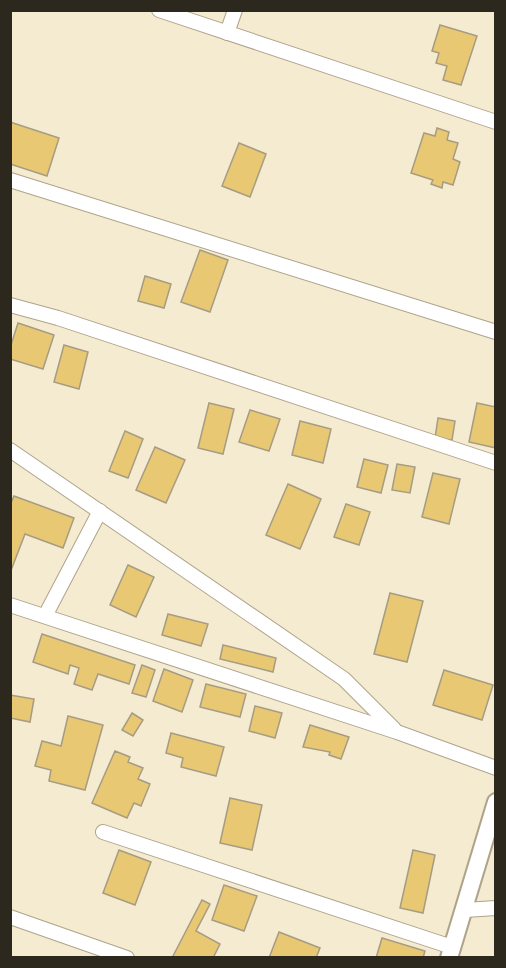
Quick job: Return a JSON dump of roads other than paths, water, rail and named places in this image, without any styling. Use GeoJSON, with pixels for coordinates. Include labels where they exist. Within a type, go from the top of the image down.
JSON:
{"type":"FeatureCollection","features":[{"type":"Feature","properties":{"kind":"street"},"geometry":{"type":"LineString","coordinates":[[159,10],[495,122]]}},
{"type":"Feature","properties":{"kind":"street"},"geometry":{"type":"LineString","coordinates":[[227,33],[235,10]]}},
{"type":"Feature","properties":{"kind":"street"},"geometry":{"type":"LineString","coordinates":[[10,180],[495,332]]}},
{"type":"Feature","properties":{"kind":"street"},"geometry":{"type":"LineString","coordinates":[[10,305],[58,318],[495,463]]}},
{"type":"Feature","properties":{"kind":"street"},"geometry":{"type":"LineString","coordinates":[[10,450],[344,679],[398,732]]}},
{"type":"Feature","properties":{"kind":"street"},"geometry":{"type":"LineString","coordinates":[[45,616],[100,511]]}},
{"type":"Feature","properties":{"kind":"street"},"geometry":{"type":"LineString","coordinates":[[10,605],[398,732],[495,768]]}},
{"type":"Feature","properties":{"kind":"street"},"geometry":{"type":"LineString","coordinates":[[103,832],[451,952],[495,802]]}},
{"type":"Feature","properties":{"kind":"street"},"geometry":{"type":"LineString","coordinates":[[465,910],[495,908]]}},
{"type":"Feature","properties":{"kind":"street"},"geometry":{"type":"LineString","coordinates":[[10,917],[127,957]]}},
{"type":"Feature","properties":{"kind":"street"},"geometry":{"type":"LineString","coordinates":[[79,957],[84,943]]}}]}
